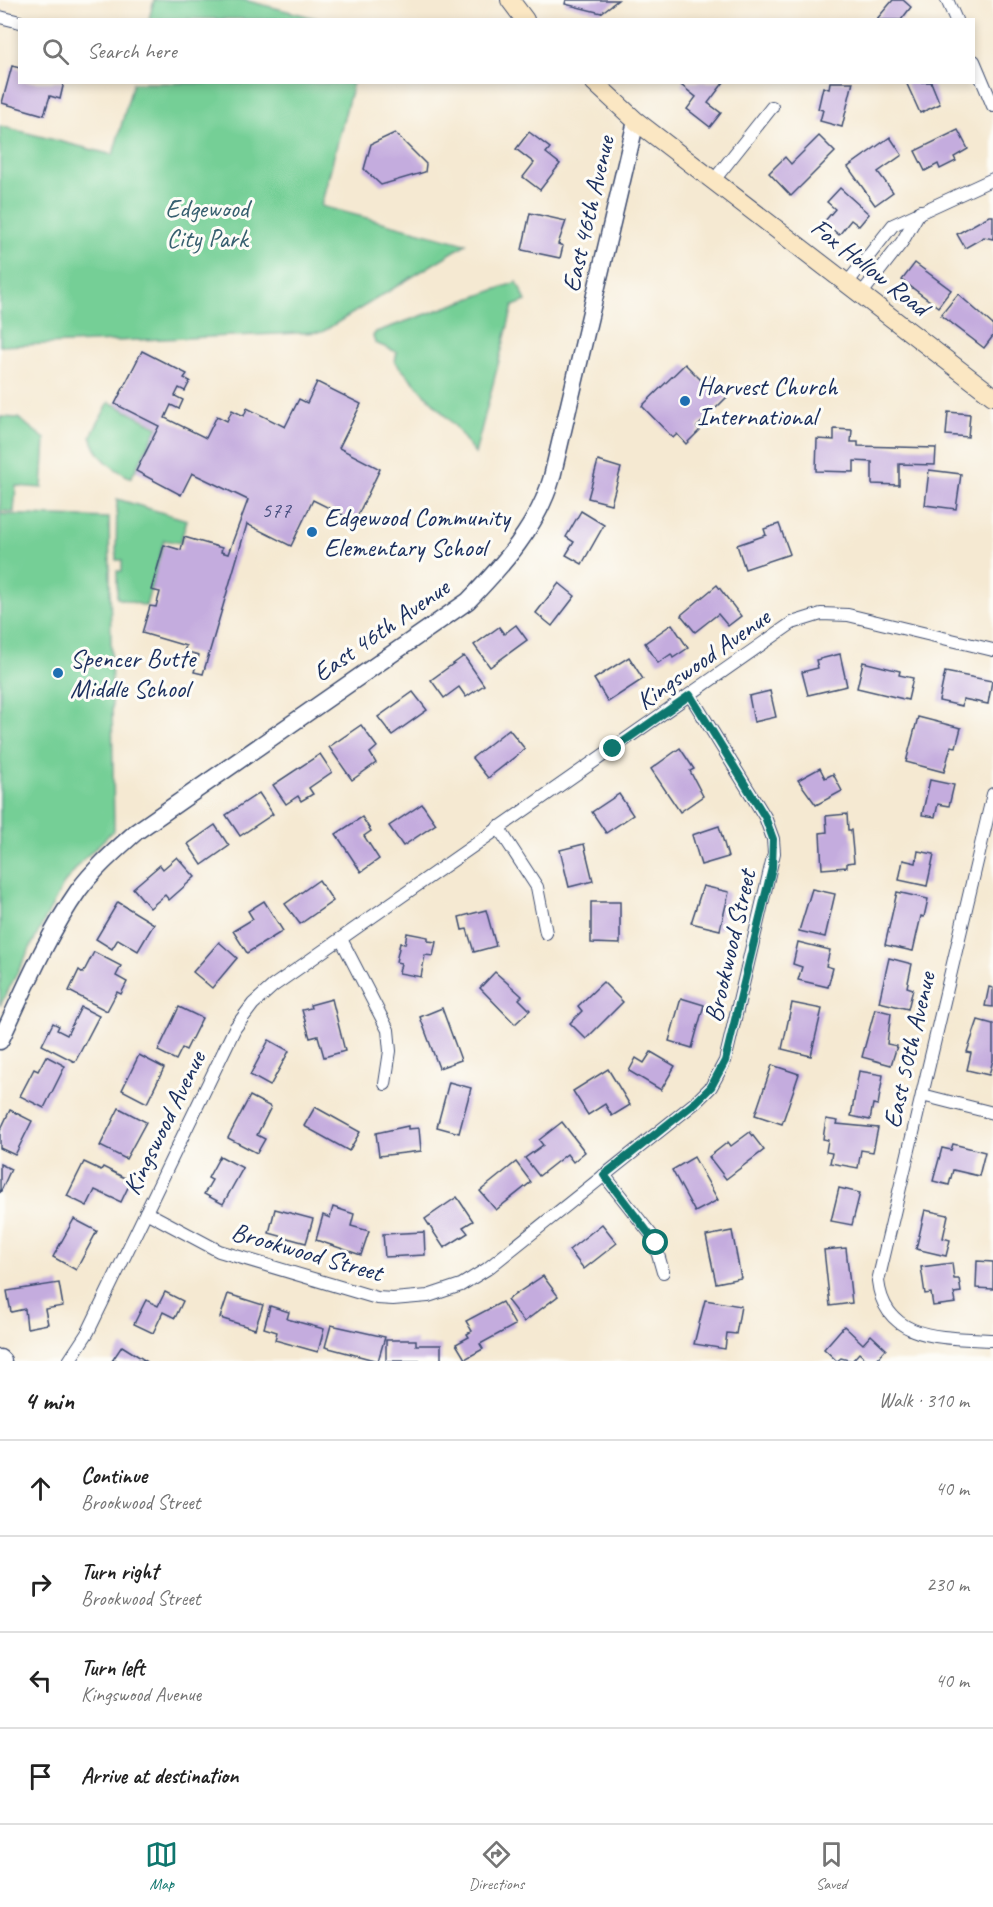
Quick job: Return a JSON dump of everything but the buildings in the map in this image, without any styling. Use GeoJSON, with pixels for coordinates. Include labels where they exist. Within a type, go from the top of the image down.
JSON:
{"type":"FeatureCollection","features":[{"type":"Feature","properties":{"kind":"main road"},"geometry":{"type":"LineString","coordinates":[[510,0],[524,18]]}},
{"type":"Feature","properties":{"kind":"main road","name":"Fox Hollow Road"},"geometry":{"type":"LineString","coordinates":[[596,84],[636,121],[993,396]]}},
{"type":"Feature","properties":{"kind":"street"},"geometry":{"type":"LineString","coordinates":[[947,0],[955,18]]}},
{"type":"Feature","properties":{"kind":"street"},"geometry":{"type":"LineString","coordinates":[[0,17],[18,22]]}},
{"type":"Feature","properties":{"kind":"street"},"geometry":{"type":"LineString","coordinates":[[975,63],[993,106]]}},
{"type":"Feature","properties":{"kind":"street"},"geometry":{"type":"LineString","coordinates":[[714,180],[772,107]]}},
{"type":"Feature","properties":{"kind":"street","name":"East 46th Avenue"},"geometry":{"type":"LineString","coordinates":[[0,1041],[54,929],[79,889],[104,861],[136,832],[468,601],[502,565],[520,541],[537,512],[555,466],[636,121]]}},
{"type":"Feature","properties":{"kind":"street"},"geometry":{"type":"LineString","coordinates":[[855,288],[892,225],[993,179]]}},
{"type":"Feature","properties":{"kind":"street"},"geometry":{"type":"LineString","coordinates":[[855,288],[902,242],[920,211]]}},
{"type":"Feature","properties":{"kind":"street","name":"Kingswood Avenue"},"geometry":{"type":"LineString","coordinates":[[69,1361],[88,1332],[243,1016],[273,986],[792,623],[821,614],[848,615],[993,650]]}},
{"type":"Feature","properties":{"kind":"street","name":"Brookwood Street"},"geometry":{"type":"LineString","coordinates":[[146,1212],[219,1251],[362,1295],[393,1299],[447,1291],[475,1277],[675,1120],[711,1087],[718,1076],[731,1039],[772,868],[773,839],[765,817],[690,695]]}},
{"type":"Feature","properties":{"kind":"street","name":"East 50th Avenue"},"geometry":{"type":"LineString","coordinates":[[993,794],[879,1269],[880,1292],[892,1316],[914,1332],[993,1341]]}},
{"type":"Feature","properties":{"kind":"street"},"geometry":{"type":"LineString","coordinates":[[498,827],[537,887],[546,933]]}},
{"type":"Feature","properties":{"kind":"street"},"geometry":{"type":"LineString","coordinates":[[341,939],[388,1030],[390,1051],[386,1084]]}},
{"type":"Feature","properties":{"kind":"street"},"geometry":{"type":"LineString","coordinates":[[922,1095],[993,1113]]}},
{"type":"Feature","properties":{"kind":"street"},"geometry":{"type":"LineString","coordinates":[[604,1175],[653,1237],[663,1272]]}},
{"type":"Feature","properties":{"kind":"green space"},"geometry":{"type":"Polygon","coordinates":[[[154,0],[244,0],[315,18],[149,18],[154,0]]]}},
{"type":"Feature","properties":{"kind":"green space","name":"Edgewood City Park"},"geometry":{"type":"Polygon","coordinates":[[[133,84],[353,84],[321,206],[466,244],[322,332],[0,346],[0,126],[113,155],[133,84]]]}},
{"type":"Feature","properties":{"kind":"green space"},"geometry":{"type":"Polygon","coordinates":[[[517,282],[526,301],[513,306],[475,454],[455,426],[395,362],[397,352],[375,343],[373,336],[376,332],[517,282]]]}},
{"type":"Feature","properties":{"kind":"green space"},"geometry":{"type":"Polygon","coordinates":[[[109,402],[158,427],[131,478],[106,462],[93,443],[91,436],[109,402]]]}},
{"type":"Feature","properties":{"kind":"green space"},"geometry":{"type":"Polygon","coordinates":[[[0,417],[18,418],[45,439],[42,488],[16,486],[14,512],[0,511],[0,417]]]}},
{"type":"Feature","properties":{"kind":"green space"},"geometry":{"type":"Polygon","coordinates":[[[117,499],[187,520],[180,543],[164,540],[146,606],[117,598],[117,571],[122,571],[122,560],[116,560],[117,499]]]}},
{"type":"Feature","properties":{"kind":"green space","name":"Spencer Butte Middle School"},"geometry":{"type":"Polygon","coordinates":[[[0,514],[109,518],[114,830],[83,860],[63,885],[0,1006],[0,514]]]}},
{"type":"Feature","properties":{"kind":"place","name":"Harvest Church International"},"geometry":{"type":"Point","coordinates":[685,401]}},
{"type":"Feature","properties":{"kind":"place","name":"Edgewood Community Elementary School"},"geometry":{"type":"Point","coordinates":[312,532]}},
{"type":"Feature","properties":{"kind":"place","name":"Spencer Butte Middle School"},"geometry":{"type":"Point","coordinates":[58,673]}},
{"type":"Feature","properties":{"kind":"route"},"geometry":{"type":"LineString","coordinates":[[613,749],[690,695],[765,817],[773,839],[772,868],[731,1039],[718,1076],[696,1102],[604,1175],[656,1243]]}}]}
